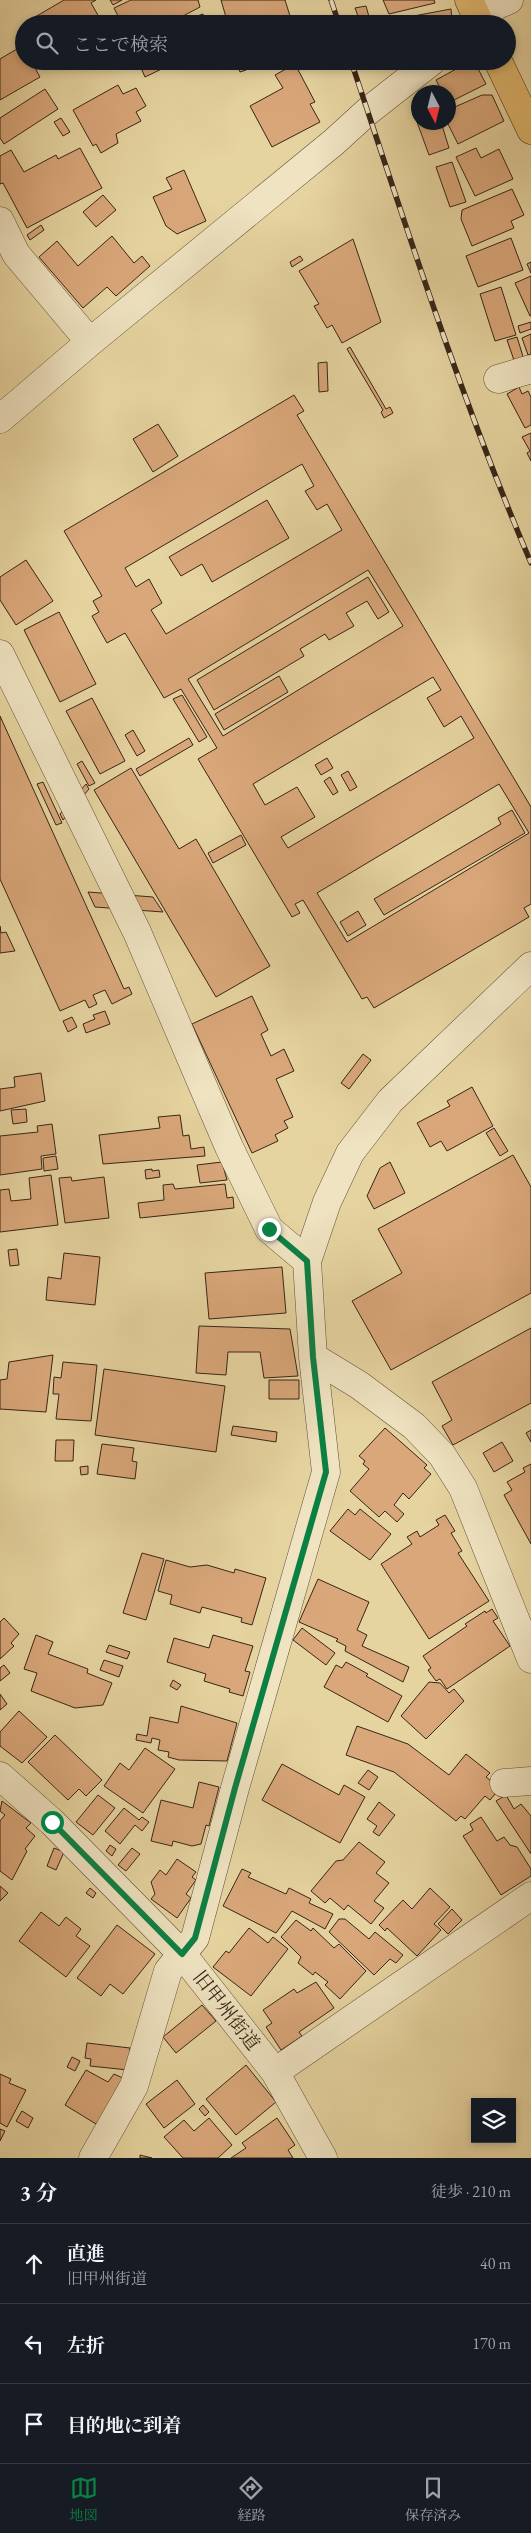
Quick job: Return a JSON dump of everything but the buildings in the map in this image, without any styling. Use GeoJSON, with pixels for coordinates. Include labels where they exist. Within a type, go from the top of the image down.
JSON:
{"type":"FeatureCollection","features":[{"type":"Feature","properties":{"kind":"highway"},"geometry":{"type":"LineString","coordinates":[[469,0],[476,15]]}},
{"type":"Feature","properties":{"kind":"highway"},"geometry":{"type":"LineString","coordinates":[[502,70],[531,130]]}},
{"type":"Feature","properties":{"kind":"street"},"geometry":{"type":"LineString","coordinates":[[488,15],[496,6],[509,0]]}},
{"type":"Feature","properties":{"kind":"street"},"geometry":{"type":"LineString","coordinates":[[0,420],[90,342],[334,142],[368,111],[420,70]]}},
{"type":"Feature","properties":{"kind":"street"},"geometry":{"type":"LineString","coordinates":[[0,222],[16,254],[90,342]]}},
{"type":"Feature","properties":{"kind":"street"},"geometry":{"type":"LineString","coordinates":[[498,379],[531,369]]}},
{"type":"Feature","properties":{"kind":"street"},"geometry":{"type":"LineString","coordinates":[[0,654],[136,932],[229,1148],[269,1229],[307,1261]]}},
{"type":"Feature","properties":{"kind":"street"},"geometry":{"type":"LineString","coordinates":[[93,2158],[134,2086],[168,1971],[195,1938],[235,1788],[326,1472],[313,1357],[307,1261],[327,1202],[350,1153],[390,1101],[531,966]]}},
{"type":"Feature","properties":{"kind":"street"},"geometry":{"type":"LineString","coordinates":[[313,1357],[360,1385],[414,1426],[442,1455],[463,1488],[531,1659]]}},
{"type":"Feature","properties":{"kind":"street","name":"旧甲州街道"},"geometry":{"type":"LineString","coordinates":[[0,1776],[52,1822],[182,1954],[275,2072],[323,2158]]}},
{"type":"Feature","properties":{"kind":"street"},"geometry":{"type":"LineString","coordinates":[[504,1783],[531,1780]]}},
{"type":"Feature","properties":{"kind":"street"},"geometry":{"type":"LineString","coordinates":[[275,2072],[531,1896]]}},
{"type":"Feature","properties":{"kind":"railway"},"geometry":{"type":"LineString","coordinates":[[331,0],[336,15]]}},
{"type":"Feature","properties":{"kind":"railway"},"geometry":{"type":"LineString","coordinates":[[354,70],[458,376],[505,501],[531,563]]}},
{"type":"Feature","properties":{"kind":"route"},"geometry":{"type":"LineString","coordinates":[[52,1822],[182,1954],[195,1938],[235,1788],[326,1472],[313,1357],[307,1261],[269,1229]]}}]}
